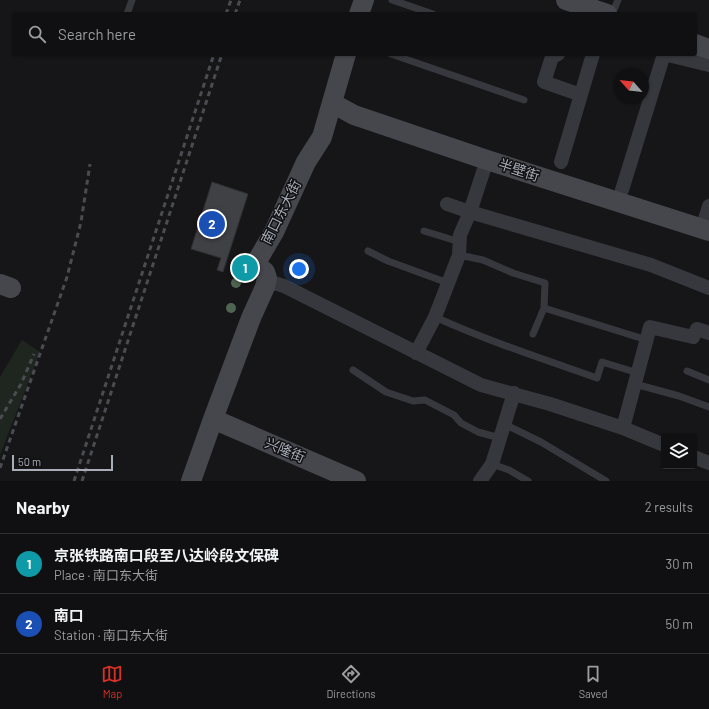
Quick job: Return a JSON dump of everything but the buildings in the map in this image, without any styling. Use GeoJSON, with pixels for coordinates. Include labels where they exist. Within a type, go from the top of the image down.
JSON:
{"type":"FeatureCollection","features":[{"type":"Feature","properties":{"kind":"street"},"geometry":{"type":"LineString","coordinates":[[360,12],[364,0]]}},
{"type":"Feature","properties":{"kind":"street"},"geometry":{"type":"LineString","coordinates":[[566,0],[601,12]]}},
{"type":"Feature","properties":{"kind":"street"},"geometry":{"type":"LineString","coordinates":[[697,45],[709,49]]}},
{"type":"Feature","properties":{"kind":"street","name":"南口东大街"},"geometry":{"type":"LineString","coordinates":[[265,287],[267,278],[265,272],[259,267],[257,261],[274,232],[306,162],[322,137],[345,56]]}},
{"type":"Feature","properties":{"kind":"street"},"geometry":{"type":"LineString","coordinates":[[554,56],[552,57],[544,82],[581,96]]}},
{"type":"Feature","properties":{"kind":"street"},"geometry":{"type":"LineString","coordinates":[[561,162],[593,56]]}},
{"type":"Feature","properties":{"kind":"street"},"geometry":{"type":"LineString","coordinates":[[622,190],[663,56]]}},
{"type":"Feature","properties":{"kind":"street"},"geometry":{"type":"LineString","coordinates":[[672,56],[709,65]]}},
{"type":"Feature","properties":{"kind":"street","name":"半壁街"},"geometry":{"type":"LineString","coordinates":[[332,103],[354,115],[487,160],[707,225]]}},
{"type":"Feature","properties":{"kind":"street"},"geometry":{"type":"LineString","coordinates":[[416,354],[435,317],[448,283],[460,248],[460,235],[470,212],[487,160]]}},
{"type":"Feature","properties":{"kind":"street"},"geometry":{"type":"LineString","coordinates":[[447,204],[651,265],[709,288]]}},
{"type":"Feature","properties":{"kind":"street"},"geometry":{"type":"LineString","coordinates":[[707,225],[709,206]]}},
{"type":"Feature","properties":{"kind":"street"},"geometry":{"type":"LineString","coordinates":[[191,481],[251,318],[265,287],[274,283],[284,286],[416,354],[481,385],[514,393],[623,428],[661,444]]}},
{"type":"Feature","properties":{"kind":"street"},"geometry":{"type":"LineString","coordinates":[[623,428],[648,340],[650,327],[692,337],[697,329],[709,333]]}},
{"type":"Feature","properties":{"kind":"street"},"geometry":{"type":"LineString","coordinates":[[480,481],[492,464],[514,393]]}},
{"type":"Feature","properties":{"kind":"street","name":"兴隆街"},"geometry":{"type":"LineString","coordinates":[[213,419],[356,481]]}},
{"type":"Feature","properties":{"kind":"street"},"geometry":{"type":"LineString","coordinates":[[697,458],[709,462]]}},
{"type":"Feature","properties":{"kind":"lane"},"geometry":{"type":"LineString","coordinates":[[128,12],[132,0]]}},
{"type":"Feature","properties":{"kind":"lane"},"geometry":{"type":"LineString","coordinates":[[392,0],[427,12]]}},
{"type":"Feature","properties":{"kind":"lane"},"geometry":{"type":"LineString","coordinates":[[613,12],[618,0]]}},
{"type":"Feature","properties":{"kind":"lane"},"geometry":{"type":"LineString","coordinates":[[397,56],[524,100]]}},
{"type":"Feature","properties":{"kind":"lane"},"geometry":{"type":"LineString","coordinates":[[424,230],[483,260],[513,273],[545,283],[544,308],[533,334]]}},
{"type":"Feature","properties":{"kind":"lane"},"geometry":{"type":"LineString","coordinates":[[368,251],[388,261],[448,283]]}},
{"type":"Feature","properties":{"kind":"lane"},"geometry":{"type":"LineString","coordinates":[[544,308],[648,340]]}},
{"type":"Feature","properties":{"kind":"lane"},"geometry":{"type":"LineString","coordinates":[[435,317],[491,341],[597,378],[602,362],[636,378],[709,407]]}},
{"type":"Feature","properties":{"kind":"lane"},"geometry":{"type":"LineString","coordinates":[[353,370],[386,392],[412,401],[425,400],[454,415],[460,423],[478,432],[502,431],[541,442],[606,481]]}},
{"type":"Feature","properties":{"kind":"lane"},"geometry":{"type":"LineString","coordinates":[[687,371],[709,380]]}},
{"type":"Feature","properties":{"kind":"lane"},"geometry":{"type":"LineString","coordinates":[[492,464],[508,470],[528,481]]}},
{"type":"Feature","properties":{"kind":"shaded area"},"geometry":{"type":"Polygon","coordinates":[[[22,340],[40,352],[0,455],[0,377],[22,340]]]}},
{"type":"Feature","properties":{"kind":"railway"},"geometry":{"type":"LineString","coordinates":[[227,12],[231,0]]}},
{"type":"Feature","properties":{"kind":"railway"},"geometry":{"type":"LineString","coordinates":[[236,12],[240,0]]}},
{"type":"Feature","properties":{"kind":"railway"},"geometry":{"type":"LineString","coordinates":[[74,481],[213,56]]}},
{"type":"Feature","properties":{"kind":"railway"},"geometry":{"type":"LineString","coordinates":[[82,481],[221,56]]}},
{"type":"Feature","properties":{"kind":"railway"},"geometry":{"type":"LineString","coordinates":[[0,468],[67,277],[81,222],[90,164]]}},
{"type":"Feature","properties":{"kind":"railway"},"geometry":{"type":"LineString","coordinates":[[0,419],[21,384],[34,354]]}},
{"type":"Feature","properties":{"kind":"place","name":"南口"},"geometry":{"type":"Point","coordinates":[212,224]}},
{"type":"Feature","properties":{"kind":"place","name":"京张铁路南口段至八达岭段文保碑"},"geometry":{"type":"Point","coordinates":[245,268]}}]}
